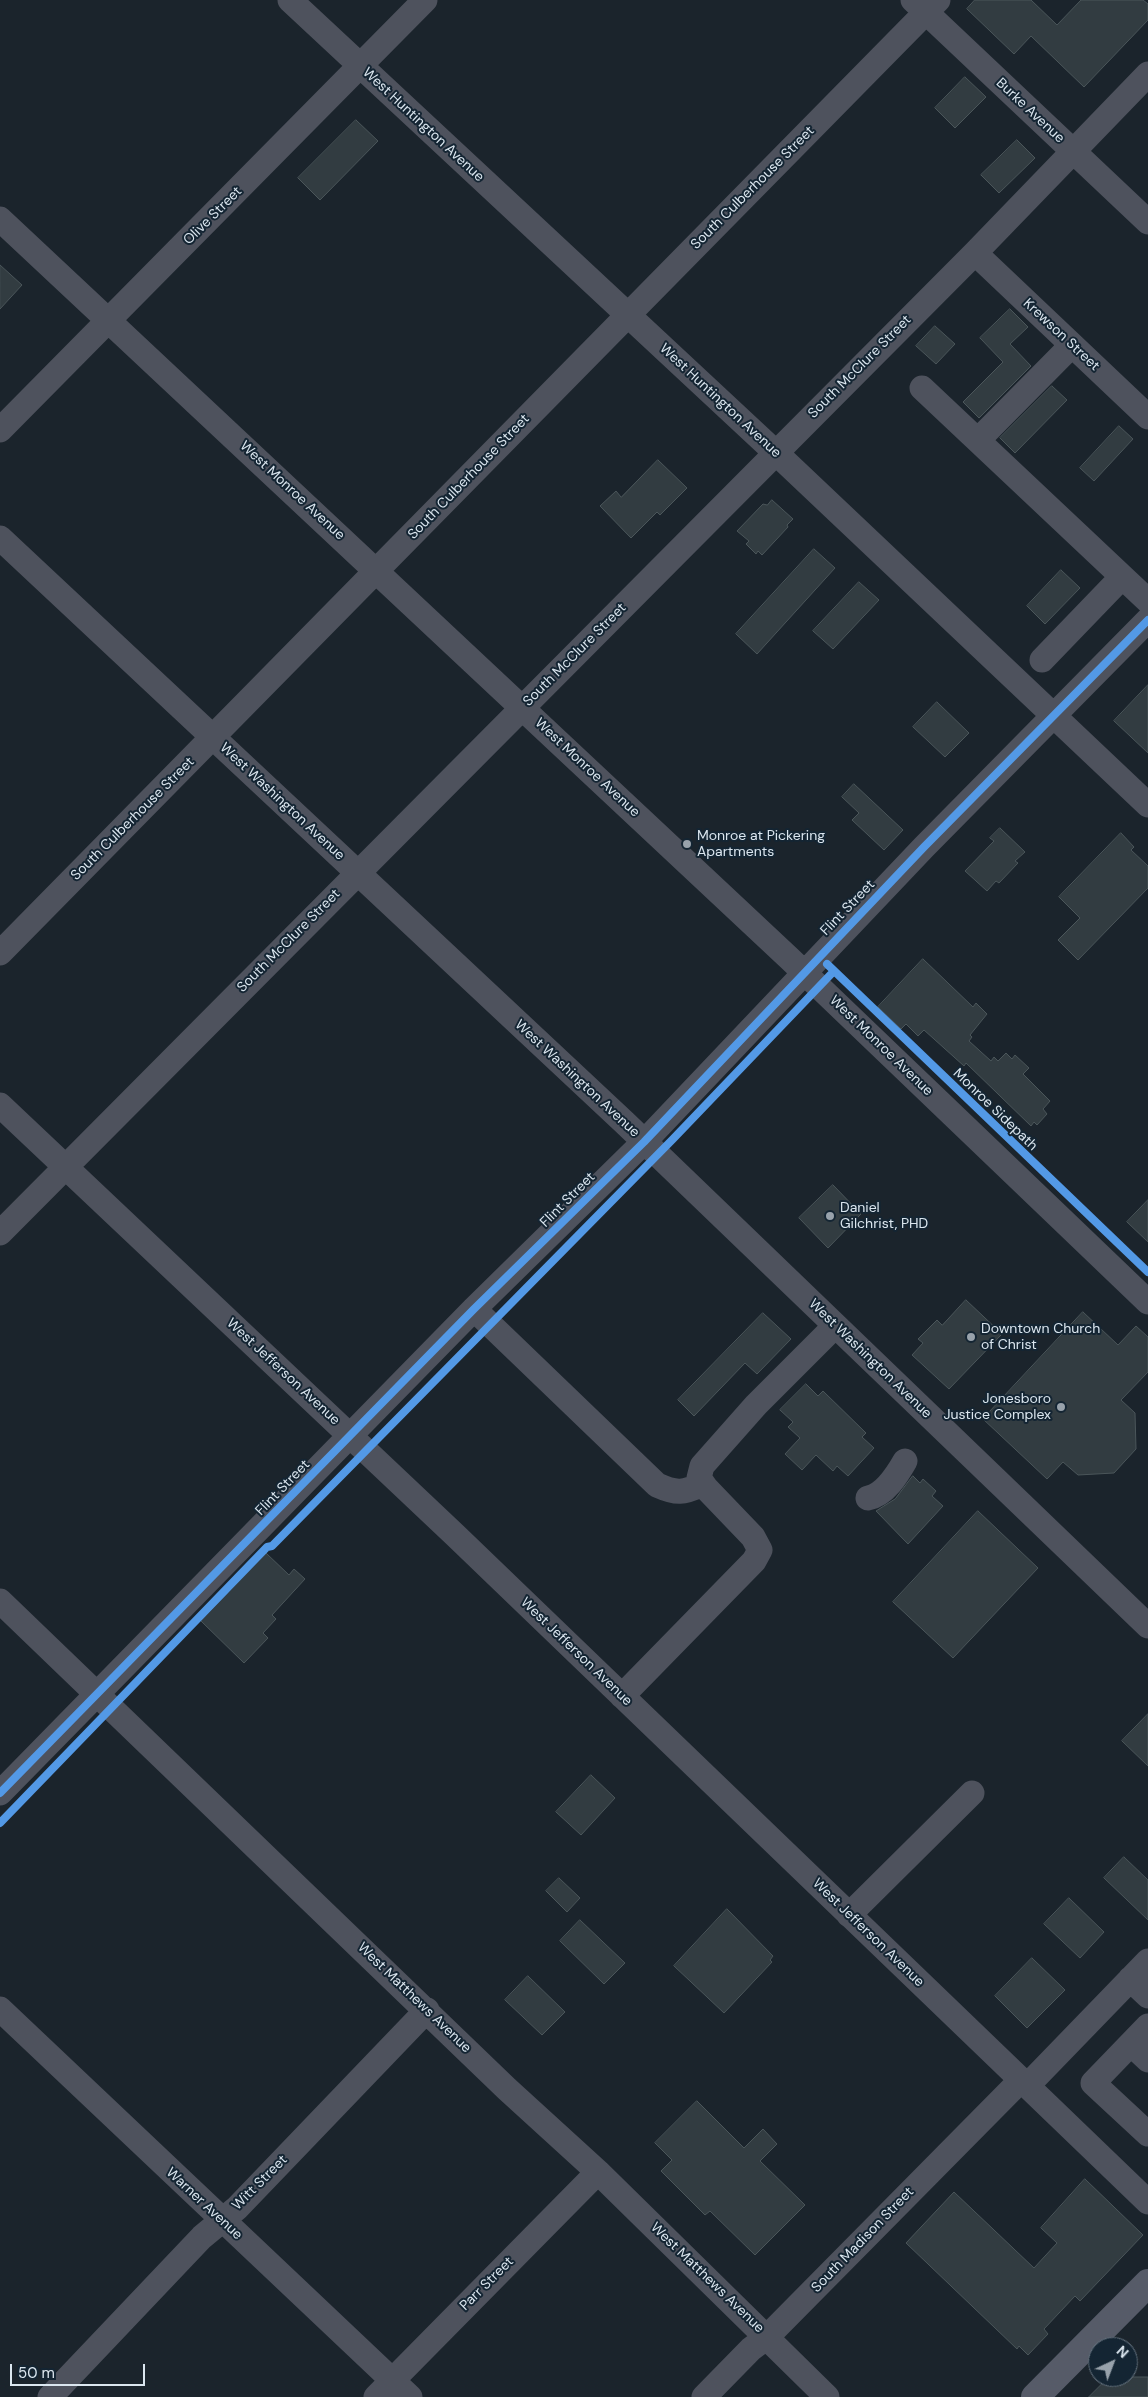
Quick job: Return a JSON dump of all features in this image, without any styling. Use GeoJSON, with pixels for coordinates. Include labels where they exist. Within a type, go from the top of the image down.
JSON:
{"type":"FeatureCollection","features":[{"type":"Feature","properties":{"kind":"main road"},"geometry":{"type":"LineString","coordinates":[[1035,2397],[1148,2283]]}},
{"type":"Feature","properties":{"kind":"street","name":"West Huntington Avenue"},"geometry":{"type":"LineString","coordinates":[[290,0],[775,452],[1148,805]]}},
{"type":"Feature","properties":{"kind":"street","name":"Olive Street"},"geometry":{"type":"LineString","coordinates":[[0,430],[110,321],[425,0]]}},
{"type":"Feature","properties":{"kind":"street","name":"Burke Avenue"},"geometry":{"type":"LineString","coordinates":[[926,4],[1073,151],[1148,222]]}},
{"type":"Feature","properties":{"kind":"street","name":"South Culberhouse Street"},"geometry":{"type":"LineString","coordinates":[[0,953],[628,316],[926,4]]}},
{"type":"Feature","properties":{"kind":"street","name":"South McClure Street"},"geometry":{"type":"LineString","coordinates":[[0,1234],[357,872],[379,854],[775,452],[975,253],[1148,74]]}},
{"type":"Feature","properties":{"kind":"street","name":"West Monroe Avenue"},"geometry":{"type":"LineString","coordinates":[[0,219],[804,972],[1148,1302]]}},
{"type":"Feature","properties":{"kind":"street","name":"Krewson Street"},"geometry":{"type":"LineString","coordinates":[[975,253],[1148,417]]}},
{"type":"Feature","properties":{"kind":"street"},"geometry":{"type":"LineString","coordinates":[[986,432],[1072,345]]}},
{"type":"Feature","properties":{"kind":"street"},"geometry":{"type":"LineString","coordinates":[[922,388],[1148,601]]}},
{"type":"Feature","properties":{"kind":"street","name":"West Washington Avenue"},"geometry":{"type":"LineString","coordinates":[[0,538],[644,1142],[1148,1626]]}},
{"type":"Feature","properties":{"kind":"street"},"geometry":{"type":"LineString","coordinates":[[1042,660],[1122,576]]}},
{"type":"Feature","properties":{"kind":"street","name":"Flint Street"},"geometry":{"type":"LineString","coordinates":[[0,1793],[474,1309],[644,1142],[804,972],[1148,620]]}},
{"type":"Feature","properties":{"kind":"street","name":"West Jefferson Avenue"},"geometry":{"type":"LineString","coordinates":[[0,1105],[350,1436],[1148,2202]]}},
{"type":"Feature","properties":{"kind":"street"},"geometry":{"type":"LineString","coordinates":[[474,1309],[657,1485],[674,1492],[687,1491],[703,1484]]}},
{"type":"Feature","properties":{"kind":"street"},"geometry":{"type":"LineString","coordinates":[[622,1696],[754,1561],[760,1550],[753,1537],[703,1484],[699,1478],[702,1466],[756,1405],[835,1326]]}},
{"type":"Feature","properties":{"kind":"street"},"geometry":{"type":"LineString","coordinates":[[868,1498],[877,1496],[898,1473],[905,1461]]}},
{"type":"Feature","properties":{"kind":"street","name":"West Matthews Avenue"},"geometry":{"type":"LineString","coordinates":[[0,1601],[507,2089],[598,2172],[827,2397]]}},
{"type":"Feature","properties":{"kind":"street"},"geometry":{"type":"LineString","coordinates":[[849,1915],[972,1793]]}},
{"type":"Feature","properties":{"kind":"street","name":"South Madison Street"},"geometry":{"type":"LineString","coordinates":[[704,2397],[750,2349],[767,2337],[1148,1961]]}},
{"type":"Feature","properties":{"kind":"street"},"geometry":{"type":"LineString","coordinates":[[1130,1979],[1148,1996]]}},
{"type":"Feature","properties":{"kind":"street","name":"Warner Avenue"},"geometry":{"type":"LineString","coordinates":[[0,2009],[222,2220],[393,2391]]}},
{"type":"Feature","properties":{"kind":"street","name":"Witt Street"},"geometry":{"type":"LineString","coordinates":[[50,2397],[202,2238],[237,2208],[427,2010]]}},
{"type":"Feature","properties":{"kind":"street"},"geometry":{"type":"LineString","coordinates":[[1148,2026],[1139,2052],[1094,2083],[1148,2134]]}},
{"type":"Feature","properties":{"kind":"street","name":"Parr Street"},"geometry":{"type":"LineString","coordinates":[[393,2391],[598,2172]]}},
{"type":"Feature","properties":{"kind":"building"},"geometry":{"type":"Polygon","coordinates":[[[975,0],[1031,0],[1057,25],[1081,0],[1143,0],[1148,4],[1148,20],[1084,87],[1031,36],[1014,54],[967,9],[975,0]]]}},
{"type":"Feature","properties":{"kind":"building"},"geometry":{"type":"Polygon","coordinates":[[[965,77],[986,97],[955,128],[935,108],[965,77]]]}},
{"type":"Feature","properties":{"kind":"building"},"geometry":{"type":"Polygon","coordinates":[[[356,120],[378,141],[320,200],[298,178],[356,120]]]}},
{"type":"Feature","properties":{"kind":"building"},"geometry":{"type":"Polygon","coordinates":[[[1017,140],[1035,158],[999,193],[981,175],[1017,140]]]}},
{"type":"Feature","properties":{"kind":"building"},"geometry":{"type":"Polygon","coordinates":[[[0,265],[22,285],[0,309],[0,265]]]}},
{"type":"Feature","properties":{"kind":"building"},"geometry":{"type":"Polygon","coordinates":[[[1010,309],[1028,327],[1010,344],[1031,366],[979,418],[963,402],[1003,362],[980,338],[1010,309]]]}},
{"type":"Feature","properties":{"kind":"building"},"geometry":{"type":"Polygon","coordinates":[[[935,326],[955,344],[936,364],[916,346],[935,326]]]}},
{"type":"Feature","properties":{"kind":"building"},"geometry":{"type":"Polygon","coordinates":[[[1052,386],[1067,400],[1015,453],[1000,438],[1052,386]]]}},
{"type":"Feature","properties":{"kind":"building"},"geometry":{"type":"Polygon","coordinates":[[[1119,426],[1133,439],[1094,481],[1080,468],[1119,426]]]}},
{"type":"Feature","properties":{"kind":"building"},"geometry":{"type":"Polygon","coordinates":[[[658,460],[687,488],[660,515],[657,512],[631,538],[600,506],[616,491],[621,497],[658,460]]]}},
{"type":"Feature","properties":{"kind":"building"},"geometry":{"type":"Polygon","coordinates":[[[772,500],[793,519],[762,555],[758,551],[756,554],[746,544],[749,541],[737,531],[763,504],[767,505],[772,500]]]}},
{"type":"Feature","properties":{"kind":"building"},"geometry":{"type":"Polygon","coordinates":[[[814,549],[835,568],[757,654],[736,634],[814,549]]]}},
{"type":"Feature","properties":{"kind":"building"},"geometry":{"type":"Polygon","coordinates":[[[1061,570],[1080,588],[1045,624],[1027,606],[1061,570]]]}},
{"type":"Feature","properties":{"kind":"building"},"geometry":{"type":"Polygon","coordinates":[[[859,582],[879,600],[833,649],[813,631],[859,582]]]}},
{"type":"Feature","properties":{"kind":"building"},"geometry":{"type":"Polygon","coordinates":[[[1148,685],[1148,753],[1114,721],[1148,685]]]}},
{"type":"Feature","properties":{"kind":"building"},"geometry":{"type":"Polygon","coordinates":[[[937,702],[969,733],[945,757],[913,727],[937,702]]]}},
{"type":"Feature","properties":{"kind":"building"},"geometry":{"type":"Polygon","coordinates":[[[854,784],[903,830],[884,850],[852,820],[859,813],[842,797],[854,784]]]}},
{"type":"Feature","properties":{"kind":"building"},"geometry":{"type":"Polygon","coordinates":[[[1000,828],[1025,852],[1015,861],[1018,863],[999,883],[996,881],[987,891],[965,871],[994,841],[990,838],[1000,828]]]}},
{"type":"Feature","properties":{"kind":"building"},"geometry":{"type":"Polygon","coordinates":[[[1121,833],[1134,847],[1131,850],[1148,866],[1148,888],[1078,960],[1058,940],[1080,918],[1059,897],[1121,833]]]}},
{"type":"Feature","properties":{"kind":"building"},"geometry":{"type":"Polygon","coordinates":[[[923,959],[973,1007],[976,1003],[987,1014],[970,1035],[972,1037],[969,1041],[991,1061],[994,1057],[998,1061],[1006,1053],[1012,1059],[1015,1055],[1029,1068],[1023,1074],[1050,1101],[1043,1109],[1047,1114],[1037,1125],[1034,1122],[1031,1126],[966,1063],[964,1066],[924,1030],[918,1036],[906,1024],[901,1029],[878,1007],[923,959]]]}},
{"type":"Feature","properties":{"kind":"building","name":"Daniel Gilchrist, PHD"},"geometry":{"type":"Polygon","coordinates":[[[833,1185],[861,1214],[828,1248],[799,1218],[833,1185]]]}},
{"type":"Feature","properties":{"kind":"building"},"geometry":{"type":"Polygon","coordinates":[[[1148,1200],[1148,1242],[1127,1222],[1148,1200]]]}},
{"type":"Feature","properties":{"kind":"building"},"geometry":{"type":"Polygon","coordinates":[[[966,1300],[1002,1334],[949,1389],[912,1355],[923,1343],[918,1339],[937,1320],[942,1325],[966,1300]]]}},
{"type":"Feature","properties":{"kind":"building","name":"Jonesboro Justice Complex"},"geometry":{"type":"Polygon","coordinates":[[[1083,1312],[1118,1345],[1136,1326],[1148,1337],[1148,1372],[1121,1400],[1135,1413],[1136,1449],[1114,1473],[1078,1475],[1063,1462],[1047,1479],[983,1419],[1083,1312]]]}},
{"type":"Feature","properties":{"kind":"building"},"geometry":{"type":"Polygon","coordinates":[[[763,1313],[791,1339],[757,1374],[745,1363],[694,1416],[678,1400],[763,1313]]]}},
{"type":"Feature","properties":{"kind":"building"},"geometry":{"type":"Polygon","coordinates":[[[806,1384],[818,1396],[823,1391],[866,1433],[862,1437],[874,1448],[848,1476],[837,1466],[833,1471],[816,1455],[802,1470],[785,1454],[800,1438],[788,1427],[793,1422],[780,1410],[806,1384]]]}},
{"type":"Feature","properties":{"kind":"building"},"geometry":{"type":"Polygon","coordinates":[[[913,1476],[920,1483],[923,1479],[936,1491],[932,1496],[943,1506],[908,1544],[876,1511],[895,1499],[913,1476]]]}},
{"type":"Feature","properties":{"kind":"building"},"geometry":{"type":"Polygon","coordinates":[[[978,1511],[1038,1568],[953,1658],[893,1602],[978,1511]]]}},
{"type":"Feature","properties":{"kind":"building"},"geometry":{"type":"Polygon","coordinates":[[[266,1553],[289,1575],[294,1569],[305,1579],[272,1615],[276,1619],[263,1633],[268,1638],[244,1663],[201,1621],[266,1553]]]}},
{"type":"Feature","properties":{"kind":"building"},"geometry":{"type":"Polygon","coordinates":[[[1148,1714],[1148,1766],[1122,1741],[1148,1714]]]}},
{"type":"Feature","properties":{"kind":"building"},"geometry":{"type":"Polygon","coordinates":[[[591,1775],[615,1798],[581,1835],[556,1812],[591,1775]]]}},
{"type":"Feature","properties":{"kind":"building"},"geometry":{"type":"Polygon","coordinates":[[[1124,1857],[1148,1880],[1148,1920],[1104,1878],[1124,1857]]]}},
{"type":"Feature","properties":{"kind":"building"},"geometry":{"type":"Polygon","coordinates":[[[559,1878],[580,1898],[567,1912],[546,1891],[559,1878]]]}},
{"type":"Feature","properties":{"kind":"building"},"geometry":{"type":"Polygon","coordinates":[[[1069,1898],[1104,1932],[1080,1958],[1044,1924],[1069,1898]]]}},
{"type":"Feature","properties":{"kind":"building"},"geometry":{"type":"Polygon","coordinates":[[[727,1909],[773,1956],[770,1960],[772,1962],[724,2013],[674,1966],[727,1909]]]}},
{"type":"Feature","properties":{"kind":"building"},"geometry":{"type":"Polygon","coordinates":[[[580,1920],[625,1963],[604,1984],[560,1941],[580,1920]]]}},
{"type":"Feature","properties":{"kind":"building"},"geometry":{"type":"Polygon","coordinates":[[[1032,1958],[1065,1990],[1027,2028],[995,1996],[1032,1958]]]}},
{"type":"Feature","properties":{"kind":"building"},"geometry":{"type":"Polygon","coordinates":[[[528,1976],[565,2012],[542,2035],[505,2000],[528,1976]]]}},
{"type":"Feature","properties":{"kind":"building"},"geometry":{"type":"Polygon","coordinates":[[[697,2101],[744,2148],[763,2129],[777,2144],[760,2161],[805,2205],[755,2255],[710,2211],[705,2215],[661,2171],[672,2160],[655,2143],[697,2101]]]}},
{"type":"Feature","properties":{"kind":"building"},"geometry":{"type":"Polygon","coordinates":[[[1085,2179],[1143,2235],[1080,2301],[1075,2296],[1044,2329],[1048,2334],[1028,2355],[1019,2346],[1017,2349],[906,2243],[954,2192],[1034,2268],[1057,2243],[1041,2228],[1085,2179]]]}},
{"type":"Feature","properties":{"kind":"building"},"geometry":{"type":"Polygon","coordinates":[[[1138,2377],[1148,2377],[1148,2397],[1089,2397],[1099,2387],[1138,2387],[1138,2377]]]}},
{"type":"Feature","properties":{"kind":"cycle path"},"geometry":{"type":"LineString","coordinates":[[0,1793],[474,1309],[644,1142],[924,847],[1148,620]]}},
{"type":"Feature","properties":{"kind":"cycle path","name":"Monroe Sidepath"},"geometry":{"type":"LineString","coordinates":[[827,964],[1148,1272]]}},
{"type":"Feature","properties":{"kind":"cycle path"},"geometry":{"type":"LineString","coordinates":[[0,1823],[267,1547],[272,1546],[673,1139],[834,971]]}},
{"type":"Feature","properties":{"kind":"place","name":"Monroe at Pickering Apartments"},"geometry":{"type":"Point","coordinates":[687,844]}},
{"type":"Feature","properties":{"kind":"place","name":"Daniel Gilchrist, PHD"},"geometry":{"type":"Point","coordinates":[830,1216]}},
{"type":"Feature","properties":{"kind":"place","name":"Downtown Church of Christ"},"geometry":{"type":"Point","coordinates":[971,1337]}},
{"type":"Feature","properties":{"kind":"place","name":"Jonesboro Justice Complex"},"geometry":{"type":"Point","coordinates":[1061,1407]}}]}
